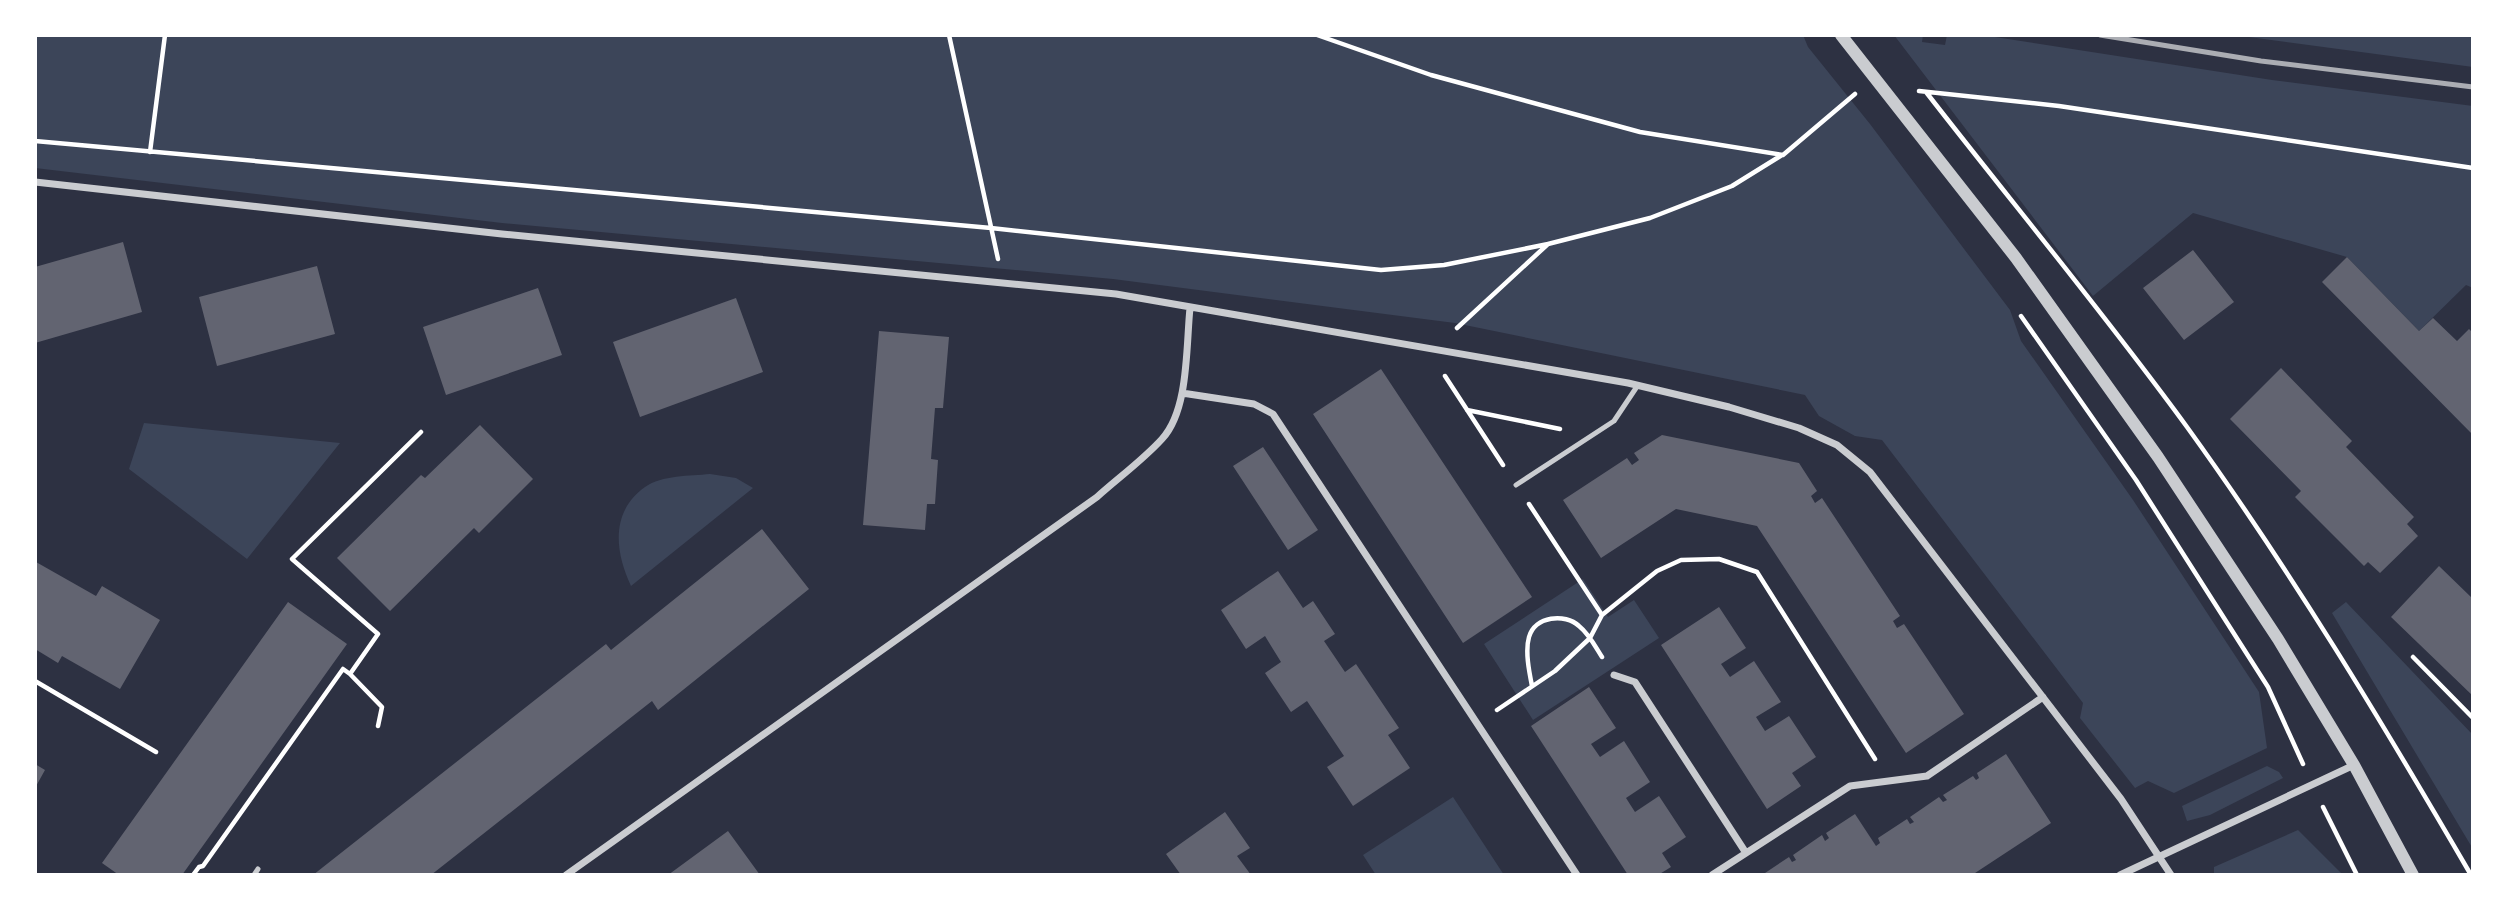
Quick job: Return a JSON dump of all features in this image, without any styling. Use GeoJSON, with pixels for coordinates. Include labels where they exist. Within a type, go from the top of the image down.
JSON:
{"type":"FeatureCollection","features":[{"type":"Feature","properties":{"kind":"street"},"geometry":{"type":"LineString","coordinates":[[1841,35],[2016,258],[2158,457],[2278,639],[2354,765],[2413,875]]}},
{"type":"Feature","properties":{"kind":"street"},"geometry":{"type":"LineString","coordinates":[[35,183],[502,234],[1116,294],[1638,385],[1729,407],[1799,428],[1837,445],[1870,472],[2121,799],[2171,875]]}},
{"type":"Feature","properties":{"kind":"street"},"geometry":{"type":"LineString","coordinates":[[566,875],[1097,497],[1163,438],[1175,417],[1182,393],[1190,308]]}},
{"type":"Feature","properties":{"kind":"street"},"geometry":{"type":"LineString","coordinates":[[1182,393],[1254,404],[1273,414],[1577,875]]}},
{"type":"Feature","properties":{"kind":"street"},"geometry":{"type":"LineString","coordinates":[[1614,675],[1635,682],[1746,853]]}},
{"type":"Feature","properties":{"kind":"street"},"geometry":{"type":"LineString","coordinates":[[1712,875],[1850,786],[1927,776],[2043,697]]}},
{"type":"Feature","properties":{"kind":"street"},"geometry":{"type":"LineString","coordinates":[[2120,875],[2354,765]]}},
{"type":"Feature","properties":{"kind":"lane"},"geometry":{"type":"LineString","coordinates":[[1516,485],[1614,421],[1638,385]]}},
{"type":"Feature","properties":{"kind":"lane"},"geometry":{"type":"LineString","coordinates":[[254,875],[258,869]]}},
{"type":"Feature","properties":{"kind":"path"},"geometry":{"type":"LineString","coordinates":[[150,152],[165,35]]}},
{"type":"Feature","properties":{"kind":"path"},"geometry":{"type":"LineString","coordinates":[[949,35],[1003,284]]}},
{"type":"Feature","properties":{"kind":"path"},"geometry":{"type":"LineString","coordinates":[[1317,35],[1432,75],[1640,132],[1783,155]]}},
{"type":"Feature","properties":{"kind":"path"},"geometry":{"type":"LineString","coordinates":[[35,141],[991,228],[1381,270],[1444,265],[1548,244],[1650,218],[1732,186],[1783,155],[1854,94],[1882,86],[2059,106],[2473,167]]}},
{"type":"Feature","properties":{"kind":"path"},"geometry":{"type":"LineString","coordinates":[[1926,91],[2051,253],[2087,294],[2188,428],[2318,619],[2471,875]]}},
{"type":"Feature","properties":{"kind":"path"},"geometry":{"type":"LineString","coordinates":[[1436,348],[1548,244]]}},
{"type":"Feature","properties":{"kind":"path"},"geometry":{"type":"LineString","coordinates":[[2032,333],[2136,480],[2268,687],[2357,875]]}},
{"type":"Feature","properties":{"kind":"path"},"geometry":{"type":"LineString","coordinates":[[1467,411],[1592,435]]}},
{"type":"Feature","properties":{"kind":"path"},"geometry":{"type":"LineString","coordinates":[[350,674],[378,634],[292,559],[421,432]]}},
{"type":"Feature","properties":{"kind":"path"},"geometry":{"type":"LineString","coordinates":[[1477,723],[1555,671],[1590,638],[1602,615],[1657,572],[1682,560],[1719,559],[1757,572],[1888,781]]}},
{"type":"Feature","properties":{"kind":"path"},"geometry":{"type":"LineString","coordinates":[[1532,686],[1529,637],[1535,626],[1544,620],[1560,618],[1578,624],[1590,638]]}},
{"type":"Feature","properties":{"kind":"path"},"geometry":{"type":"LineString","coordinates":[[2413,657],[2473,718]]}},
{"type":"Feature","properties":{"kind":"path"},"geometry":{"type":"LineString","coordinates":[[193,875],[203,866],[343,669],[382,707],[378,726]]}},
{"type":"Feature","properties":{"kind":"path"},"geometry":{"type":"LineString","coordinates":[[35,681],[156,752]]}},
{"type":"Feature","properties":{"kind":"shaded area"},"geometry":{"type":"Polygon","coordinates":[[[35,35],[1803,35],[1808,47],[1870,124],[2010,310],[2021,341],[2133,500],[2259,692],[2267,748],[2174,793],[2148,781],[2135,788],[2080,718],[2083,703],[1882,440],[1855,436],[1819,416],[1805,395],[1455,323],[1113,279],[502,223],[35,168],[35,35]]]}},
{"type":"Feature","properties":{"kind":"shaded area"},"geometry":{"type":"Polygon","coordinates":[[[1894,35],[1923,35],[1922,42],[1945,45],[1947,35],[1982,35],[2272,80],[2473,106],[2473,288],[2466,285],[2419,331],[2347,257],[2193,213],[2093,296],[1894,35]]]}},
{"type":"Feature","properties":{"kind":"shaded area"},"geometry":{"type":"Polygon","coordinates":[[[2234,35],[2473,35],[2473,67],[2234,35]]]}},
{"type":"Feature","properties":{"kind":"shaded area"},"geometry":{"type":"Polygon","coordinates":[[[144,423],[340,443],[247,559],[129,469],[144,423]]]}},
{"type":"Feature","properties":{"kind":"shaded area"},"geometry":{"type":"Polygon","coordinates":[[[710,474],[736,478],[753,488],[631,586],[619,546],[621,520],[626,508],[634,497],[652,483],[676,477],[710,474]]]}},
{"type":"Feature","properties":{"kind":"shaded area"},"geometry":{"type":"Polygon","coordinates":[[[1583,579],[1608,617],[1634,600],[1659,638],[1533,720],[1484,644],[1583,579]]]}},
{"type":"Feature","properties":{"kind":"shaded area"},"geometry":{"type":"Polygon","coordinates":[[[2346,602],[2473,735],[2473,849],[2332,613],[2346,602]]]}},
{"type":"Feature","properties":{"kind":"shaded area"},"geometry":{"type":"Polygon","coordinates":[[[2267,766],[2279,772],[2283,778],[2210,815],[2187,821],[2182,806],[2267,766]]]}},
{"type":"Feature","properties":{"kind":"shaded area"},"geometry":{"type":"Polygon","coordinates":[[[1453,797],[1504,875],[1376,875],[1363,855],[1453,797]]]}},
{"type":"Feature","properties":{"kind":"shaded area"},"geometry":{"type":"Polygon","coordinates":[[[2298,830],[2343,875],[2214,875],[2214,867],[2298,830]]]}},
{"type":"Feature","properties":{"kind":"building"},"geometry":{"type":"Polygon","coordinates":[[[123,242],[142,312],[35,343],[35,267],[123,242]]]}},
{"type":"Feature","properties":{"kind":"building"},"geometry":{"type":"Polygon","coordinates":[[[2193,250],[2234,302],[2184,340],[2143,288],[2193,250]]]}},
{"type":"Feature","properties":{"kind":"building"},"geometry":{"type":"Polygon","coordinates":[[[2347,257],[2419,331],[2433,318],[2457,341],[2469,329],[2473,333],[2473,435],[2322,282],[2347,257]]]}},
{"type":"Feature","properties":{"kind":"building"},"geometry":{"type":"Polygon","coordinates":[[[317,266],[335,334],[217,366],[199,297],[317,266]]]}},
{"type":"Feature","properties":{"kind":"building"},"geometry":{"type":"Polygon","coordinates":[[[538,288],[562,355],[446,395],[423,327],[538,288]]]}},
{"type":"Feature","properties":{"kind":"building"},"geometry":{"type":"Polygon","coordinates":[[[736,298],[763,372],[640,417],[613,342],[736,298]]]}},
{"type":"Feature","properties":{"kind":"building"},"geometry":{"type":"Polygon","coordinates":[[[879,331],[949,337],[943,408],[935,408],[931,459],[938,460],[935,504],[927,504],[925,530],[863,525],[879,331]]]}},
{"type":"Feature","properties":{"kind":"building"},"geometry":{"type":"Polygon","coordinates":[[[2281,368],[2352,441],[2346,447],[2414,517],[2407,524],[2418,536],[2380,573],[2368,562],[2364,566],[2295,497],[2301,491],[2230,419],[2281,368]]]}},
{"type":"Feature","properties":{"kind":"building"},"geometry":{"type":"Polygon","coordinates":[[[1381,369],[1532,597],[1463,643],[1313,414],[1381,369]]]}},
{"type":"Feature","properties":{"kind":"building"},"geometry":{"type":"Polygon","coordinates":[[[480,425],[533,479],[479,533],[474,528],[390,611],[337,558],[421,475],[425,478],[480,425]]]}},
{"type":"Feature","properties":{"kind":"building"},"geometry":{"type":"Polygon","coordinates":[[[1662,435],[1799,463],[1817,491],[1811,496],[1815,503],[1822,498],[1900,616],[1893,621],[1897,628],[1904,624],[1964,714],[1906,753],[1757,526],[1676,509],[1601,558],[1563,500],[1627,458],[1632,465],[1639,460],[1634,453],[1662,435]]]}},
{"type":"Feature","properties":{"kind":"building"},"geometry":{"type":"Polygon","coordinates":[[[1263,447],[1318,530],[1288,550],[1233,466],[1263,447]]]}},
{"type":"Feature","properties":{"kind":"building"},"geometry":{"type":"Polygon","coordinates":[[[762,529],[809,589],[658,710],[652,701],[431,875],[313,875],[606,644],[611,650],[762,529]]]}},
{"type":"Feature","properties":{"kind":"building"},"geometry":{"type":"Polygon","coordinates":[[[36,562],[96,596],[102,586],[160,620],[120,689],[62,656],[58,663],[35,649],[36,562]]]}},
{"type":"Feature","properties":{"kind":"building"},"geometry":{"type":"Polygon","coordinates":[[[2439,566],[2473,599],[2473,696],[2391,617],[2439,566]]]}},
{"type":"Feature","properties":{"kind":"building"},"geometry":{"type":"Polygon","coordinates":[[[1278,571],[1303,608],[1313,601],[1335,634],[1324,641],[1345,672],[1356,664],[1399,728],[1388,735],[1410,768],[1353,806],[1327,767],[1344,756],[1307,701],[1291,712],[1265,673],[1281,662],[1265,636],[1246,649],[1221,610],[1278,571]]]}},
{"type":"Feature","properties":{"kind":"building"},"geometry":{"type":"Polygon","coordinates":[[[288,602],[347,644],[182,875],[119,875],[102,863],[288,602]]]}},
{"type":"Feature","properties":{"kind":"building"},"geometry":{"type":"Polygon","coordinates":[[[1719,607],[1746,648],[1721,664],[1730,677],[1754,661],[1781,702],[1756,717],[1765,731],[1789,716],[1816,757],[1792,773],[1801,786],[1767,809],[1661,645],[1719,607]]]}},
{"type":"Feature","properties":{"kind":"building"},"geometry":{"type":"Polygon","coordinates":[[[1589,687],[1616,728],[1591,744],[1600,757],[1624,741],[1650,782],[1626,798],[1635,812],[1659,796],[1686,837],[1662,853],[1671,867],[1658,875],[1628,875],[1531,726],[1589,687]]]}},
{"type":"Feature","properties":{"kind":"building"},"geometry":{"type":"Polygon","coordinates":[[[2006,754],[2051,823],[1972,875],[1762,875],[1789,857],[1792,862],[1796,860],[1793,855],[1822,835],[1825,841],[1829,838],[1826,833],[1855,814],[1876,846],[1880,843],[1878,838],[1907,819],[1910,824],[1914,822],[1910,817],[1939,797],[1943,802],[1947,800],[1943,795],[1973,776],[1976,780],[1979,778],[1977,773],[2006,754]]]}},
{"type":"Feature","properties":{"kind":"building"},"geometry":{"type":"Polygon","coordinates":[[[35,764],[45,770],[35,788],[35,764]]]}},
{"type":"Feature","properties":{"kind":"building"},"geometry":{"type":"Polygon","coordinates":[[[1225,812],[1250,848],[1237,856],[1251,875],[1181,875],[1166,854],[1225,812]]]}},
{"type":"Feature","properties":{"kind":"building"},"geometry":{"type":"Polygon","coordinates":[[[728,831],[760,875],[668,875],[728,831]]]}},
{"type":"Feature","properties":{"kind":"railway"},"geometry":{"type":"LineString","coordinates":[[2100,35],[2261,61],[2473,87]]}}]}
